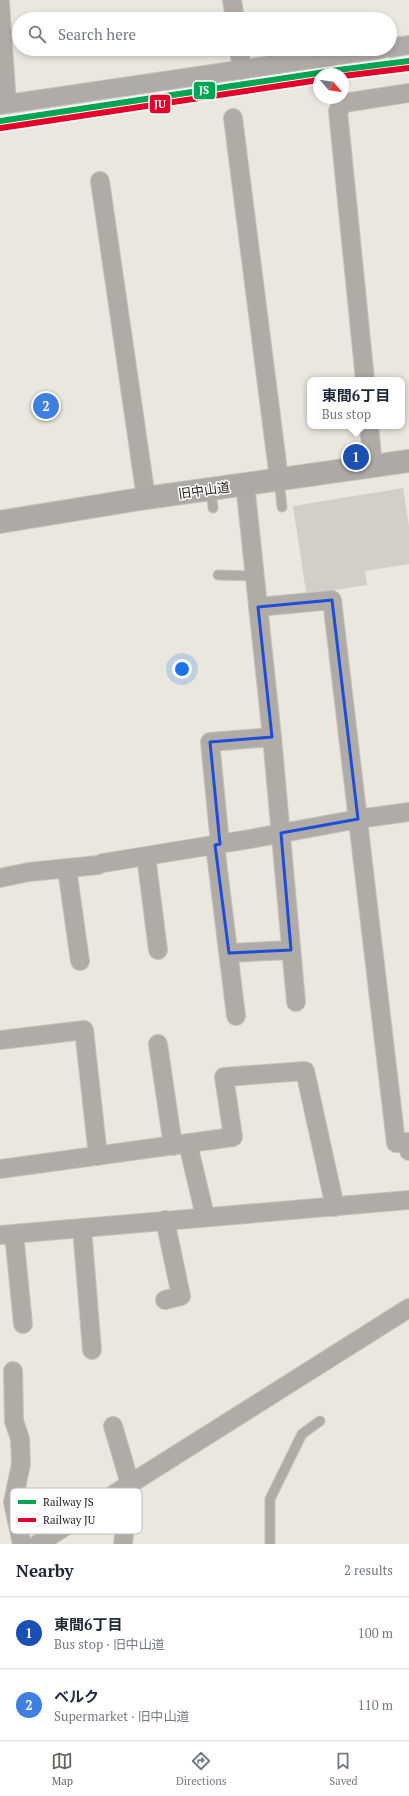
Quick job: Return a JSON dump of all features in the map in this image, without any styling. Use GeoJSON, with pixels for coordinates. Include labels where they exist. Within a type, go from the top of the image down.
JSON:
{"type":"FeatureCollection","features":[{"type":"Feature","properties":{"kind":"main road","name":"旧中山道"},"geometry":{"type":"LineString","coordinates":[[0,522],[146,498],[212,498],[245,484],[409,461]]}},
{"type":"Feature","properties":{"kind":"street"},"geometry":{"type":"LineString","coordinates":[[232,0],[234,12]]}},
{"type":"Feature","properties":{"kind":"street"},"geometry":{"type":"LineString","coordinates":[[0,3],[3,105],[335,56]]}},
{"type":"Feature","properties":{"kind":"street"},"geometry":{"type":"LineString","coordinates":[[397,47],[409,45]]}},
{"type":"Feature","properties":{"kind":"street"},"geometry":{"type":"LineString","coordinates":[[240,56],[242,70]]}},
{"type":"Feature","properties":{"kind":"street"},"geometry":{"type":"LineString","coordinates":[[365,377],[338,111],[344,102],[409,93]]}},
{"type":"Feature","properties":{"kind":"street"},"geometry":{"type":"LineString","coordinates":[[233,118],[279,480]]}},
{"type":"Feature","properties":{"kind":"street"},"geometry":{"type":"LineString","coordinates":[[100,181],[146,498]]}},
{"type":"Feature","properties":{"kind":"street"},"geometry":{"type":"LineString","coordinates":[[369,429],[374,466]]}},
{"type":"Feature","properties":{"kind":"street"},"geometry":{"type":"LineString","coordinates":[[245,484],[272,737],[296,1002]]}},
{"type":"Feature","properties":{"kind":"street"},"geometry":{"type":"LineString","coordinates":[[258,607],[332,600],[396,1143],[408,1142],[409,1151]]}},
{"type":"Feature","properties":{"kind":"street"},"geometry":{"type":"LineString","coordinates":[[236,1016],[218,844],[210,742],[272,737]]}},
{"type":"Feature","properties":{"kind":"street"},"geometry":{"type":"LineString","coordinates":[[0,878],[98,865],[358,819],[409,812]]}},
{"type":"Feature","properties":{"kind":"street"},"geometry":{"type":"LineString","coordinates":[[146,856],[158,950]]}},
{"type":"Feature","properties":{"kind":"street"},"geometry":{"type":"LineString","coordinates":[[68,868],[80,961]]}},
{"type":"Feature","properties":{"kind":"street"},"geometry":{"type":"LineString","coordinates":[[229,953],[291,950]]}},
{"type":"Feature","properties":{"kind":"street"},"geometry":{"type":"LineString","coordinates":[[0,1040],[84,1030],[98,1156]]}},
{"type":"Feature","properties":{"kind":"street"},"geometry":{"type":"LineString","coordinates":[[158,1044],[180,1145],[205,1216]]}},
{"type":"Feature","properties":{"kind":"street"},"geometry":{"type":"LineString","coordinates":[[0,1169],[233,1137],[224,1077],[305,1071],[335,1207]]}},
{"type":"Feature","properties":{"kind":"street"},"geometry":{"type":"LineString","coordinates":[[23,1324],[7,1234],[205,1216],[409,1200]]}},
{"type":"Feature","properties":{"kind":"street"},"geometry":{"type":"LineString","coordinates":[[165,1220],[180,1296],[165,1300]]}},
{"type":"Feature","properties":{"kind":"street"},"geometry":{"type":"LineString","coordinates":[[82,1228],[92,1350]]}},
{"type":"Feature","properties":{"kind":"street"},"geometry":{"type":"LineString","coordinates":[[124,1488],[409,1308]]}},
{"type":"Feature","properties":{"kind":"street"},"geometry":{"type":"LineString","coordinates":[[13,1371],[14,1421],[20,1439],[21,1464],[16,1488]]}},
{"type":"Feature","properties":{"kind":"street"},"geometry":{"type":"LineString","coordinates":[[113,1426],[130,1484],[130,1488]]}},
{"type":"Feature","properties":{"kind":"street"},"geometry":{"type":"LineString","coordinates":[[20,1534],[22,1544]]}},
{"type":"Feature","properties":{"kind":"street"},"geometry":{"type":"LineString","coordinates":[[38,1544],[53,1534]]}},
{"type":"Feature","properties":{"kind":"street"},"geometry":{"type":"LineString","coordinates":[[123,1544],[124,1534]]}},
{"type":"Feature","properties":{"kind":"lane"},"geometry":{"type":"LineString","coordinates":[[279,480],[282,507]]}},
{"type":"Feature","properties":{"kind":"lane"},"geometry":{"type":"LineString","coordinates":[[218,575],[255,576]]}},
{"type":"Feature","properties":{"kind":"lane"},"geometry":{"type":"LineString","coordinates":[[270,1544],[270,1499],[302,1434],[320,1421]]}},
{"type":"Feature","properties":{"kind":"highlighted area"},"geometry":{"type":"Polygon","coordinates":[[[332,600],[358,819],[281,833],[291,950],[229,953],[215,845],[220,844],[210,742],[272,737],[258,607],[332,600]]]}},
{"type":"Feature","properties":{"kind":"building"},"geometry":{"type":"Polygon","coordinates":[[[403,488],[409,526],[409,564],[365,571],[367,585],[335,590],[306,592],[293,506],[403,488]]]}},
{"type":"Feature","properties":{"kind":"rail line","name":"JS"},"geometry":{"type":"LineString","coordinates":[[0,121],[338,70],[409,61]]}},
{"type":"Feature","properties":{"kind":"rail line","name":"JU"},"geometry":{"type":"LineString","coordinates":[[349,75],[409,68]]}},
{"type":"Feature","properties":{"kind":"rail line","name":"JU"},"geometry":{"type":"LineString","coordinates":[[1,128],[313,81]]}},
{"type":"Feature","properties":{"kind":"place","name":"ベルク"},"geometry":{"type":"Point","coordinates":[46,406]}},
{"type":"Feature","properties":{"kind":"place","name":"東間6丁目"},"geometry":{"type":"Point","coordinates":[356,457]}}]}
